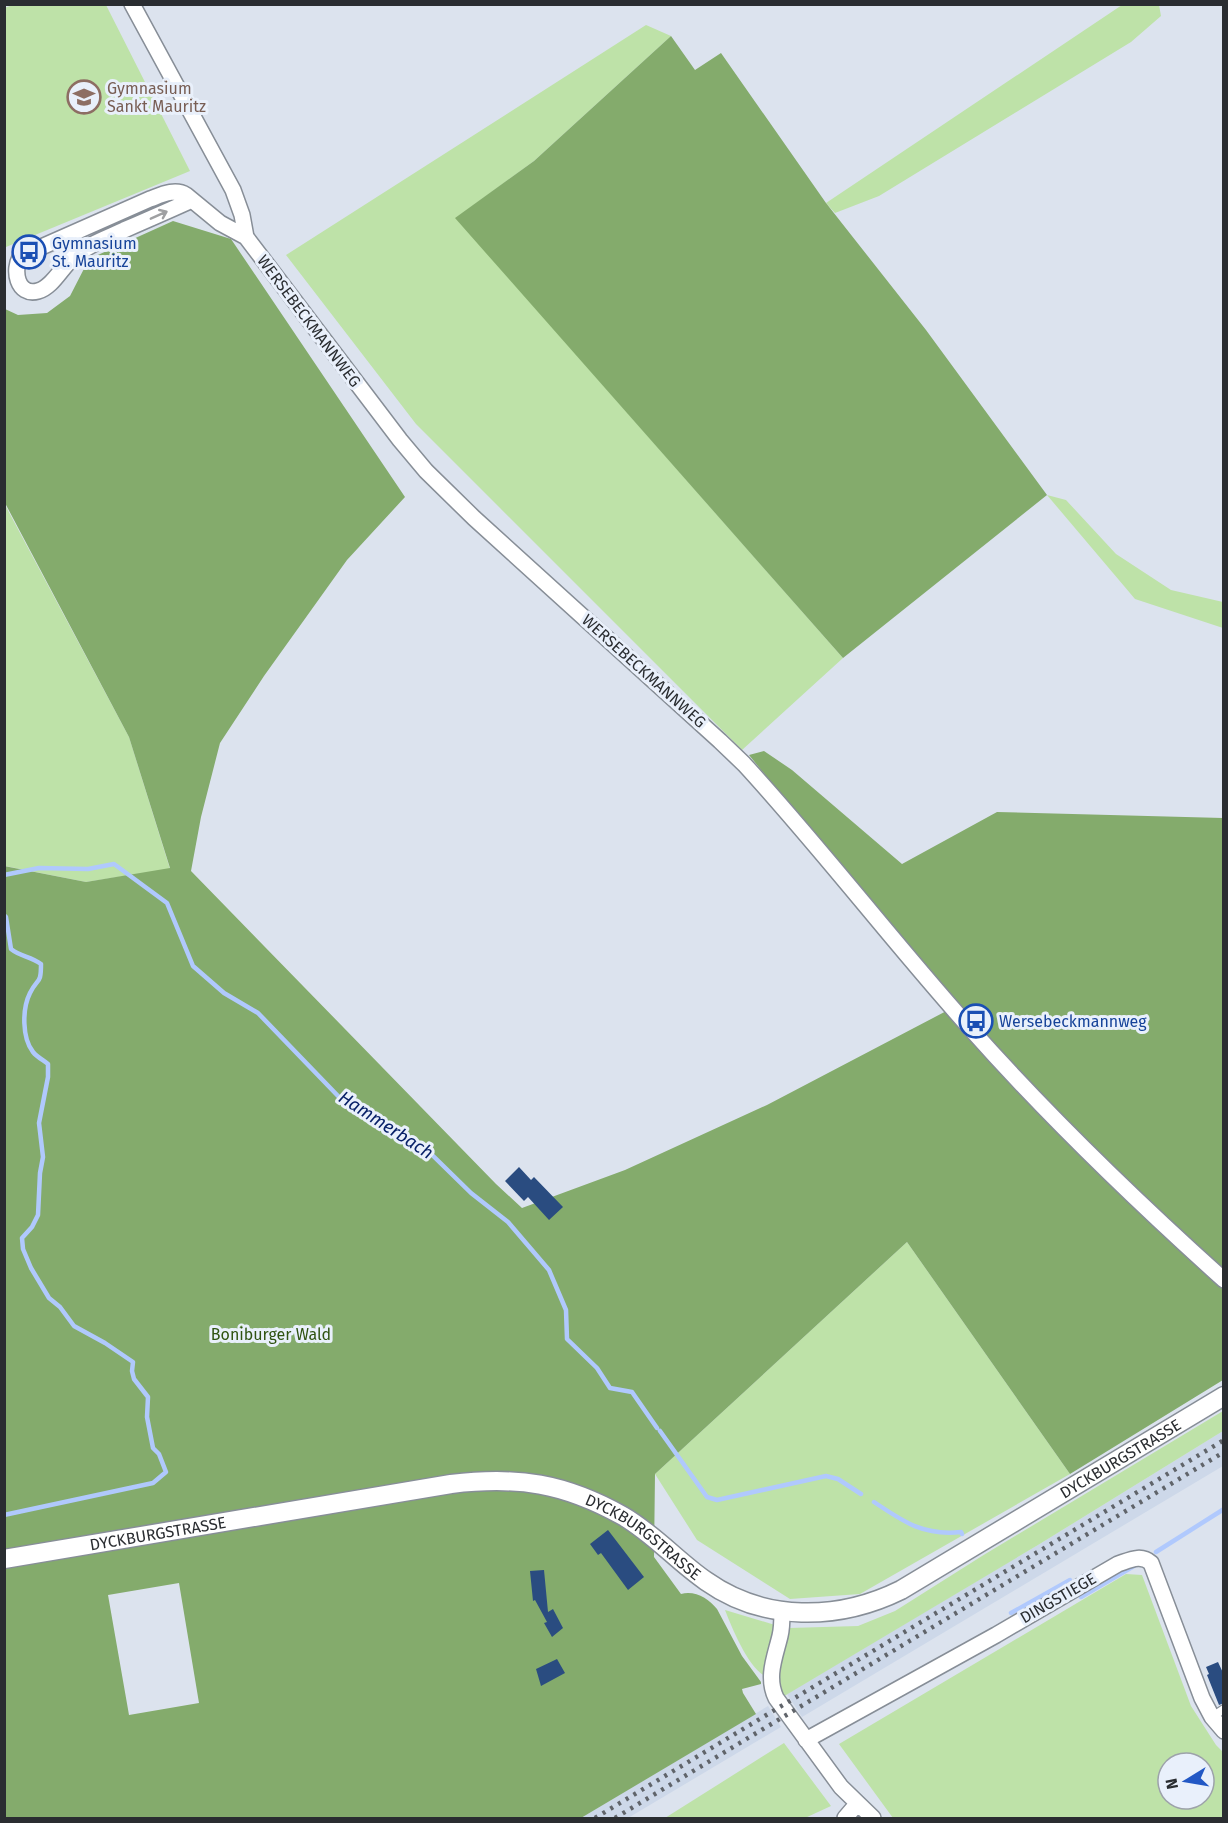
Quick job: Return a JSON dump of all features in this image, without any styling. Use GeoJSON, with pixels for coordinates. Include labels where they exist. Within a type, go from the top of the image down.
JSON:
{"type":"FeatureCollection","features":[{"type":"Feature","properties":{"kind":"street","name":"WERSEBECKMANNWEG"},"geometry":{"type":"LineString","coordinates":[[132,4],[233,190],[242,215],[246,237]]}},
{"type":"Feature","properties":{"kind":"street","name":"WERSEBECKMANNWEG"},"geometry":{"type":"LineString","coordinates":[[192,200],[90,246],[74,256],[42,290],[31,292],[18,281],[16,268],[21,256],[165,194],[181,191],[220,222],[246,237],[426,471],[474,518],[744,764],[968,1027],[1024,1088],[1224,1280]]}},
{"type":"Feature","properties":{"kind":"street","name":"DYCKBURGSTRASSE"},"geometry":{"type":"LineString","coordinates":[[4,1559],[452,1484],[504,1480],[542,1485],[592,1501],[634,1523],[706,1581],[725,1593],[752,1604],[808,1614],[829,1612],[863,1606],[888,1596],[1224,1396]]}},
{"type":"Feature","properties":{"kind":"street","name":"DINGSTIEGE"},"geometry":{"type":"LineString","coordinates":[[806,1740],[996,1635],[1118,1563],[1139,1557],[1151,1563],[1202,1698],[1218,1713],[1224,1731]]}},
{"type":"Feature","properties":{"kind":"street"},"geometry":{"type":"LineString","coordinates":[[782,1611],[781,1632],[772,1668],[772,1690],[841,1787],[873,1818]]}},
{"type":"Feature","properties":{"kind":"street"},"geometry":{"type":"LineString","coordinates":[[845,1818],[857,1804]]}},
{"type":"Feature","properties":{"kind":"shaded area"},"geometry":{"type":"Polygon","coordinates":[[[1223,1431],[1223,1466],[802,1717],[787,1694],[1038,1545],[1223,1431]]]}},
{"type":"Feature","properties":{"kind":"shaded area"},"geometry":{"type":"Polygon","coordinates":[[[768,1706],[781,1727],[628,1818],[581,1818],[768,1706]]]}},
{"type":"Feature","properties":{"kind":"green space","name":"Gymnasium Sankt Mauritz"},"geometry":{"type":"Polygon","coordinates":[[[13,5],[106,5],[190,171],[6,247],[4,244],[4,8],[13,5]]]}},
{"type":"Feature","properties":{"kind":"green space"},"geometry":{"type":"Polygon","coordinates":[[[1122,5],[1159,5],[1161,16],[1131,42],[879,196],[835,213],[826,203],[1122,5]]]}},
{"type":"Feature","properties":{"kind":"green space"},"geometry":{"type":"Polygon","coordinates":[[[646,25],[671,36],[534,161],[456,218],[843,658],[742,750],[416,424],[286,255],[646,25]]]}},
{"type":"Feature","properties":{"kind":"green space"},"geometry":{"type":"Polygon","coordinates":[[[671,36],[695,70],[721,53],[826,203],[926,330],[1047,495],[843,658],[455,218],[534,161],[671,36]]]}},
{"type":"Feature","properties":{"kind":"green space","name":"Boniburger Wald"},"geometry":{"type":"Polygon","coordinates":[[[173,221],[231,239],[405,497],[347,560],[264,676],[220,743],[201,817],[191,871],[522,1208],[625,1170],[767,1105],[954,1007],[749,755],[764,751],[792,770],[902,864],[997,812],[1223,818],[1223,1380],[1070,1474],[907,1242],[655,1474],[654,1557],[681,1594],[691,1593],[701,1596],[717,1609],[742,1656],[761,1682],[761,1684],[742,1689],[756,1714],[581,1818],[5,1818],[4,866],[86,882],[170,868],[129,737],[5,503],[5,309],[18,315],[47,313],[70,296],[89,259],[173,221]],[[179,1583],[108,1595],[129,1715],[199,1703],[179,1583]]]}},
{"type":"Feature","properties":{"kind":"green space"},"geometry":{"type":"Polygon","coordinates":[[[1047,495],[1066,500],[1116,554],[1171,590],[1223,602],[1223,628],[1135,599],[1047,495]]]}},
{"type":"Feature","properties":{"kind":"green space"},"geometry":{"type":"Polygon","coordinates":[[[4,503],[129,737],[170,869],[86,882],[5,866],[4,503]]]}},
{"type":"Feature","properties":{"kind":"green space"},"geometry":{"type":"Polygon","coordinates":[[[907,1242],[1070,1474],[860,1594],[790,1599],[697,1540],[655,1474],[907,1242]]]}},
{"type":"Feature","properties":{"kind":"green space"},"geometry":{"type":"Polygon","coordinates":[[[1223,1411],[1223,1431],[1038,1545],[781,1698],[780,1672],[789,1628],[858,1626],[895,1611],[1223,1411]]]}},
{"type":"Feature","properties":{"kind":"green space"},"geometry":{"type":"Polygon","coordinates":[[[1126,1574],[1142,1575],[1191,1706],[1223,1752],[1223,1818],[893,1818],[839,1744],[1126,1574]]]}},
{"type":"Feature","properties":{"kind":"green space"},"geometry":{"type":"Polygon","coordinates":[[[725,1610],[775,1625],[765,1676],[747,1656],[725,1610]]]}},
{"type":"Feature","properties":{"kind":"green space"},"geometry":{"type":"Polygon","coordinates":[[[784,1743],[831,1806],[805,1818],[665,1818],[784,1743]]]}},
{"type":"Feature","properties":{"kind":"building"},"geometry":{"type":"Polygon","coordinates":[[[519,1167],[531,1180],[534,1177],[563,1207],[549,1220],[528,1197],[524,1201],[505,1181],[519,1167]]]}},
{"type":"Feature","properties":{"kind":"building"},"geometry":{"type":"Polygon","coordinates":[[[608,1530],[644,1577],[628,1590],[601,1553],[598,1555],[590,1544],[608,1530]]]}},
{"type":"Feature","properties":{"kind":"building"},"geometry":{"type":"Polygon","coordinates":[[[544,1570],[548,1612],[553,1609],[563,1628],[552,1637],[544,1623],[547,1622],[535,1600],[533,1601],[530,1571],[544,1570]]]}},
{"type":"Feature","properties":{"kind":"building"},"geometry":{"type":"Polygon","coordinates":[[[557,1659],[565,1673],[541,1686],[536,1669],[557,1659]]]}},
{"type":"Feature","properties":{"kind":"building"},"geometry":{"type":"Polygon","coordinates":[[[1218,1662],[1224,1675],[1224,1703],[1219,1705],[1206,1667],[1218,1662]]]}},
{"type":"Feature","properties":{"kind":"waterway","name":"Hammerbach"},"geometry":{"type":"LineString","coordinates":[[4,875],[39,868],[88,869],[114,864],[167,903],[193,966],[224,993],[258,1013],[339,1097],[358,1103],[401,1136],[423,1146],[471,1193],[508,1222],[549,1270],[566,1310],[567,1339],[597,1368],[610,1388],[632,1392],[657,1428]]}},
{"type":"Feature","properties":{"kind":"waterway"},"geometry":{"type":"LineString","coordinates":[[4,915],[11,949],[41,964],[40,978],[27,1000],[24,1023],[29,1046],[48,1064],[48,1077],[39,1123],[43,1157],[38,1215],[32,1227],[22,1238],[23,1249],[31,1268],[49,1298],[60,1307],[74,1326],[133,1362],[134,1379],[148,1397],[147,1417],[153,1448],[159,1454],[166,1472],[153,1483],[4,1515]]}},
{"type":"Feature","properties":{"kind":"waterway","name":"Hammerbach"},"geometry":{"type":"LineString","coordinates":[[660,1431],[707,1497],[717,1500],[826,1476],[838,1479],[861,1494]]}},
{"type":"Feature","properties":{"kind":"waterway","name":"Hammerbach"},"geometry":{"type":"LineString","coordinates":[[874,1502],[914,1526],[936,1532],[961,1532],[962,1534]]}},
{"type":"Feature","properties":{"kind":"waterway","name":"Hammerbach"},"geometry":{"type":"LineString","coordinates":[[1156,1552],[1224,1509]]}},
{"type":"Feature","properties":{"kind":"waterway","name":"Hammerbach"},"geometry":{"type":"LineString","coordinates":[[1081,1597],[1134,1566]]}},
{"type":"Feature","properties":{"kind":"waterway","name":"Hammerbach"},"geometry":{"type":"LineString","coordinates":[[1011,1613],[1070,1580]]}},
{"type":"Feature","properties":{"kind":"railway"},"geometry":{"type":"LineString","coordinates":[[595,1818],[1224,1440]]}},
{"type":"Feature","properties":{"kind":"railway"},"geometry":{"type":"LineString","coordinates":[[615,1818],[1224,1452]]}},
{"type":"Feature","properties":{"kind":"place","name":"Gymnasium Sankt Mauritz"},"geometry":{"type":"Point","coordinates":[84,97]}},
{"type":"Feature","properties":{"kind":"place","name":"Gymnasium St. Mauritz"},"geometry":{"type":"Point","coordinates":[29,252]}},
{"type":"Feature","properties":{"kind":"place","name":"Wersebeckmannweg"},"geometry":{"type":"Point","coordinates":[976,1021]}}]}
